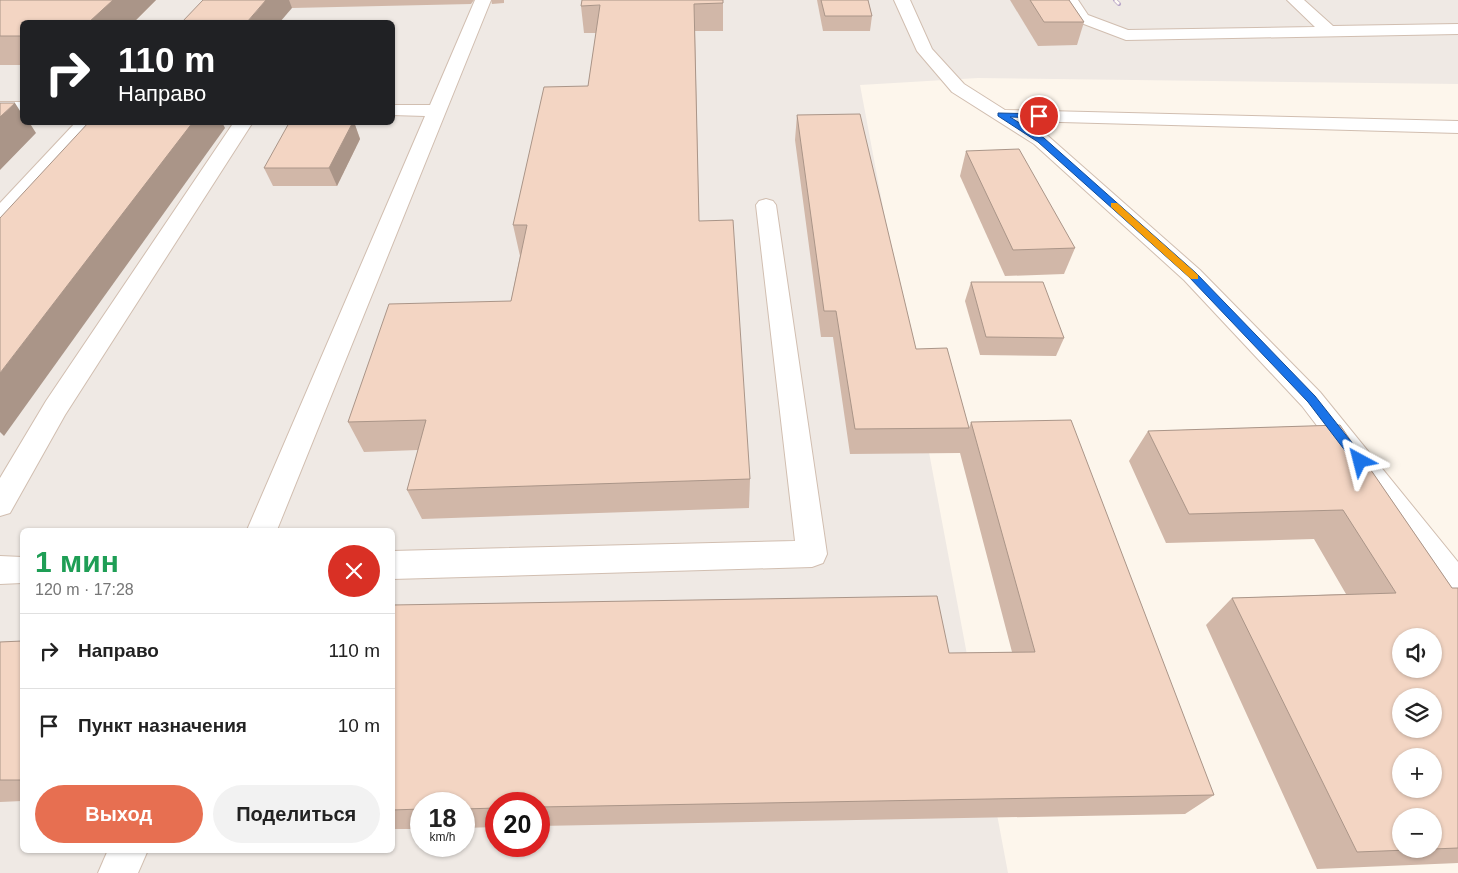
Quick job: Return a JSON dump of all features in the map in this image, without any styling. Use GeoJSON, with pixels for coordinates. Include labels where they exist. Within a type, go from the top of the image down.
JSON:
{"type":"FeatureCollection","features":[{"type":"Feature","properties":{"kind":"lane"},"geometry":{"type":"LineString","coordinates":[[263,528],[483,0]]}},
{"type":"Feature","properties":{"kind":"lane"},"geometry":{"type":"LineString","coordinates":[[902,0],[925,51],[958,88],[1041,140],[1192,275],[1311,399],[1458,586]]}},
{"type":"Feature","properties":{"kind":"lane"},"geometry":{"type":"LineString","coordinates":[[1070,0],[1082,18],[1126,36],[1458,30]]}},
{"type":"Feature","properties":{"kind":"lane"},"geometry":{"type":"LineString","coordinates":[[1295,0],[1330,32]]}},
{"type":"Feature","properties":{"kind":"lane"},"geometry":{"type":"LineString","coordinates":[[0,107],[20,107]]}},
{"type":"Feature","properties":{"kind":"lane"},"geometry":{"type":"LineString","coordinates":[[395,110],[438,110]]}},
{"type":"Feature","properties":{"kind":"lane"},"geometry":{"type":"LineString","coordinates":[[1000,115],[1458,127]]}},
{"type":"Feature","properties":{"kind":"lane"},"geometry":{"type":"LineString","coordinates":[[0,215],[84,125]]}},
{"type":"Feature","properties":{"kind":"lane"},"geometry":{"type":"LineString","coordinates":[[0,504],[55,408],[242,125]]}},
{"type":"Feature","properties":{"kind":"lane"},"geometry":{"type":"LineString","coordinates":[[395,565],[812,554],[766,204]]}},
{"type":"Feature","properties":{"kind":"lane"},"geometry":{"type":"LineString","coordinates":[[0,570],[20,570]]}},
{"type":"Feature","properties":{"kind":"lane"},"geometry":{"type":"LineString","coordinates":[[118,873],[127,853]]}},
{"type":"Feature","properties":{"kind":"shaded area"},"geometry":{"type":"Polygon","coordinates":[[[0,0],[1458,0],[1458,84],[978,78],[860,85],[1008,873],[0,873],[0,0]]]}},
{"type":"Feature","properties":{"kind":"building"},"geometry":{"type":"Polygon","coordinates":[[[0,0],[113,0],[91,20],[20,20],[20,36],[0,36],[0,0]]]}},
{"type":"Feature","properties":{"kind":"building"},"geometry":{"type":"Polygon","coordinates":[[[203,0],[266,0],[249,20],[184,20],[203,0]]]}},
{"type":"Feature","properties":{"kind":"building"},"geometry":{"type":"Polygon","coordinates":[[[582,0],[723,0],[723,3],[694,4],[699,221],[733,220],[750,479],[407,490],[426,420],[348,422],[389,304],[511,301],[527,225],[513,225],[544,87],[588,86],[600,5],[581,6],[582,0]]]}},
{"type":"Feature","properties":{"kind":"building"},"geometry":{"type":"Polygon","coordinates":[[[821,0],[868,0],[872,16],[825,16],[821,0]]]}},
{"type":"Feature","properties":{"kind":"building"},"geometry":{"type":"Polygon","coordinates":[[[1030,0],[1069,0],[1084,22],[1044,22],[1030,0]]]}},
{"type":"Feature","properties":{"kind":"building"},"geometry":{"type":"Polygon","coordinates":[[[0,103],[15,103],[0,117],[0,103]]]}},
{"type":"Feature","properties":{"kind":"building"},"geometry":{"type":"Polygon","coordinates":[[[860,114],[916,349],[947,348],[969,428],[855,429],[836,311],[824,311],[797,115],[860,114]]]}},
{"type":"Feature","properties":{"kind":"building"},"geometry":{"type":"Polygon","coordinates":[[[86,125],[191,125],[0,373],[0,218],[86,125]]]}},
{"type":"Feature","properties":{"kind":"building"},"geometry":{"type":"Polygon","coordinates":[[[288,125],[351,125],[329,168],[264,168],[288,125]]]}},
{"type":"Feature","properties":{"kind":"building"},"geometry":{"type":"Polygon","coordinates":[[[1019,149],[1075,248],[1013,250],[966,151],[1019,149]]]}},
{"type":"Feature","properties":{"kind":"building"},"geometry":{"type":"Polygon","coordinates":[[[971,282],[1043,282],[1064,338],[986,337],[971,282]]]}},
{"type":"Feature","properties":{"kind":"building"},"geometry":{"type":"Polygon","coordinates":[[[1071,420],[1214,795],[550,807],[550,792],[485,792],[485,808],[475,809],[475,792],[410,792],[410,809],[395,810],[395,605],[937,596],[949,653],[1035,652],[971,422],[1071,420]]]}},
{"type":"Feature","properties":{"kind":"building"},"geometry":{"type":"Polygon","coordinates":[[[1340,425],[1452,588],[1458,588],[1458,848],[1442,849],[1442,808],[1392,808],[1392,851],[1357,852],[1232,598],[1396,593],[1343,510],[1189,514],[1148,431],[1340,425]]]}},
{"type":"Feature","properties":{"kind":"building"},"geometry":{"type":"Polygon","coordinates":[[[20,641],[20,780],[0,780],[0,642],[20,641]]]}},
{"type":"Feature","properties":{"kind":"railway"},"geometry":{"type":"LineString","coordinates":[[1115,0],[1119,4]]}},
{"type":"Feature","properties":{"kind":"slow traffic"},"geometry":{"type":"LineString","coordinates":[[1114,205],[1194,277]]}},
{"type":"Feature","properties":{"kind":"route"},"geometry":{"type":"LineString","coordinates":[[1039,116],[1000,115],[1041,140],[1192,275],[1311,399],[1360,461]]}}]}
